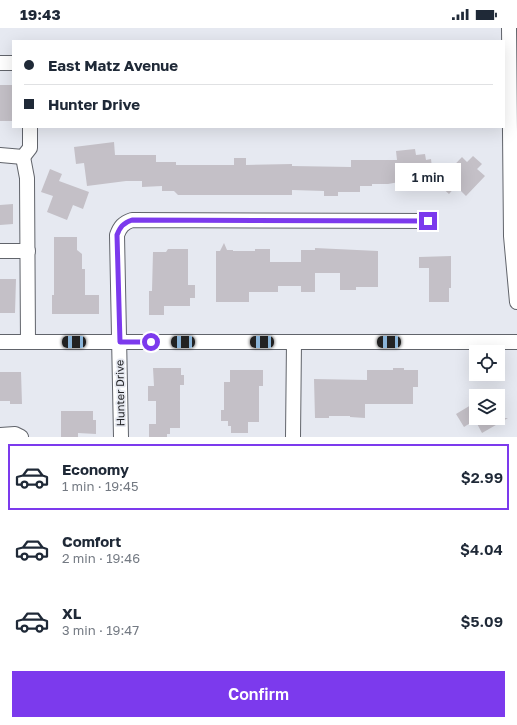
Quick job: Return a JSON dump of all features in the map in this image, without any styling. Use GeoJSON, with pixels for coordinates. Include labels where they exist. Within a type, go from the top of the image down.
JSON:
{"type":"FeatureCollection","features":[{"type":"Feature","properties":{"kind":"street"},"geometry":{"type":"LineString","coordinates":[[509,28],[514,213],[512,243],[517,302]]}},
{"type":"Feature","properties":{"kind":"street"},"geometry":{"type":"LineString","coordinates":[[0,63],[12,63]]}},
{"type":"Feature","properties":{"kind":"street"},"geometry":{"type":"LineString","coordinates":[[28,342],[27,178],[23,157],[30,148],[30,128]]}},
{"type":"Feature","properties":{"kind":"street"},"geometry":{"type":"LineString","coordinates":[[2,155],[23,157]]}},
{"type":"Feature","properties":{"kind":"street","name":"Hunter Drive"},"geometry":{"type":"LineString","coordinates":[[121,437],[117,235],[125,222],[132,220],[428,221]]}},
{"type":"Feature","properties":{"kind":"street"},"geometry":{"type":"LineString","coordinates":[[0,251],[28,251]]}},
{"type":"Feature","properties":{"kind":"street"},"geometry":{"type":"LineString","coordinates":[[0,342],[517,342]]}},
{"type":"Feature","properties":{"kind":"street"},"geometry":{"type":"LineString","coordinates":[[293,437],[294,342]]}},
{"type":"Feature","properties":{"kind":"street"},"geometry":{"type":"LineString","coordinates":[[0,435],[15,434],[21,437]]}},
{"type":"Feature","properties":{"kind":"building"},"geometry":{"type":"Polygon","coordinates":[[[0,85],[12,85],[12,121],[0,121],[0,85]]]}},
{"type":"Feature","properties":{"kind":"building"},"geometry":{"type":"Polygon","coordinates":[[[114,142],[115,155],[156,155],[156,162],[176,162],[176,165],[234,165],[234,158],[246,158],[246,165],[292,164],[292,166],[351,167],[351,160],[397,160],[396,151],[415,149],[416,155],[425,154],[426,160],[431,159],[433,176],[388,184],[360,186],[360,192],[338,192],[338,196],[324,196],[324,191],[292,190],[292,195],[178,195],[174,191],[162,191],[162,186],[142,187],[142,181],[126,181],[87,186],[84,163],[76,164],[74,147],[114,142]]]}},
{"type":"Feature","properties":{"kind":"building"},"geometry":{"type":"Polygon","coordinates":[[[473,156],[482,164],[477,169],[485,176],[466,196],[456,186],[449,194],[437,183],[462,157],[467,162],[473,156]]]}},
{"type":"Feature","properties":{"kind":"building"},"geometry":{"type":"Polygon","coordinates":[[[50,169],[62,174],[59,181],[89,192],[83,209],[73,205],[67,220],[47,212],[53,196],[41,192],[50,169]]]}},
{"type":"Feature","properties":{"kind":"building"},"geometry":{"type":"Polygon","coordinates":[[[13,204],[13,224],[0,225],[0,205],[13,204]]]}},
{"type":"Feature","properties":{"kind":"building"},"geometry":{"type":"Polygon","coordinates":[[[54,237],[77,237],[77,250],[82,254],[82,269],[85,269],[85,295],[99,295],[99,314],[52,314],[52,295],[54,295],[54,237]]]}},
{"type":"Feature","properties":{"kind":"building"},"geometry":{"type":"Polygon","coordinates":[[[224,243],[227,250],[233,251],[270,249],[270,262],[301,262],[301,250],[315,250],[315,248],[378,251],[378,287],[356,287],[356,290],[340,290],[340,273],[315,273],[315,292],[301,292],[301,286],[278,286],[278,292],[249,292],[249,302],[216,302],[216,251],[220,251],[224,243]]]}},
{"type":"Feature","properties":{"kind":"building"},"geometry":{"type":"Polygon","coordinates":[[[168,249],[188,249],[188,285],[195,285],[195,298],[190,298],[190,306],[164,306],[164,315],[149,315],[149,291],[152,291],[153,252],[166,252],[168,249]]]}},
{"type":"Feature","properties":{"kind":"building"},"geometry":{"type":"Polygon","coordinates":[[[451,256],[451,288],[449,288],[449,302],[429,302],[429,268],[419,268],[419,257],[451,256]]]}},
{"type":"Feature","properties":{"kind":"building"},"geometry":{"type":"Polygon","coordinates":[[[0,279],[16,279],[15,313],[0,313],[0,279]]]}},
{"type":"Feature","properties":{"kind":"building"},"geometry":{"type":"Polygon","coordinates":[[[153,368],[181,368],[181,375],[184,375],[184,385],[180,385],[180,428],[170,428],[170,434],[167,434],[167,437],[149,437],[149,424],[156,424],[156,401],[148,401],[148,386],[154,386],[153,368]]]}},
{"type":"Feature","properties":{"kind":"building"},"geometry":{"type":"Polygon","coordinates":[[[393,368],[418,370],[418,387],[413,387],[413,404],[365,404],[365,418],[329,416],[329,418],[315,418],[314,379],[367,380],[367,370],[393,370],[393,368]]]}},
{"type":"Feature","properties":{"kind":"building"},"geometry":{"type":"Polygon","coordinates":[[[230,370],[263,370],[263,386],[259,386],[259,422],[248,422],[248,433],[231,433],[231,426],[228,426],[228,421],[221,421],[221,410],[224,410],[224,382],[230,382],[230,370]]]}},
{"type":"Feature","properties":{"kind":"building"},"geometry":{"type":"Polygon","coordinates":[[[0,372],[21,372],[22,404],[10,404],[10,401],[0,401],[0,372]]]}},
{"type":"Feature","properties":{"kind":"building"},"geometry":{"type":"Polygon","coordinates":[[[469,406],[469,424],[464,427],[456,414],[469,406]]]}},
{"type":"Feature","properties":{"kind":"building"},"geometry":{"type":"Polygon","coordinates":[[[61,411],[93,411],[93,420],[96,420],[96,434],[78,433],[78,437],[61,437],[61,411]]]}},
{"type":"Feature","properties":{"kind":"building"},"geometry":{"type":"Polygon","coordinates":[[[478,425],[496,425],[482,433],[478,425]]]}},
{"type":"Feature","properties":{"kind":"route"},"geometry":{"type":"LineString","coordinates":[[151,342],[120,342],[117,235],[125,222],[132,220],[428,221]]}}]}
